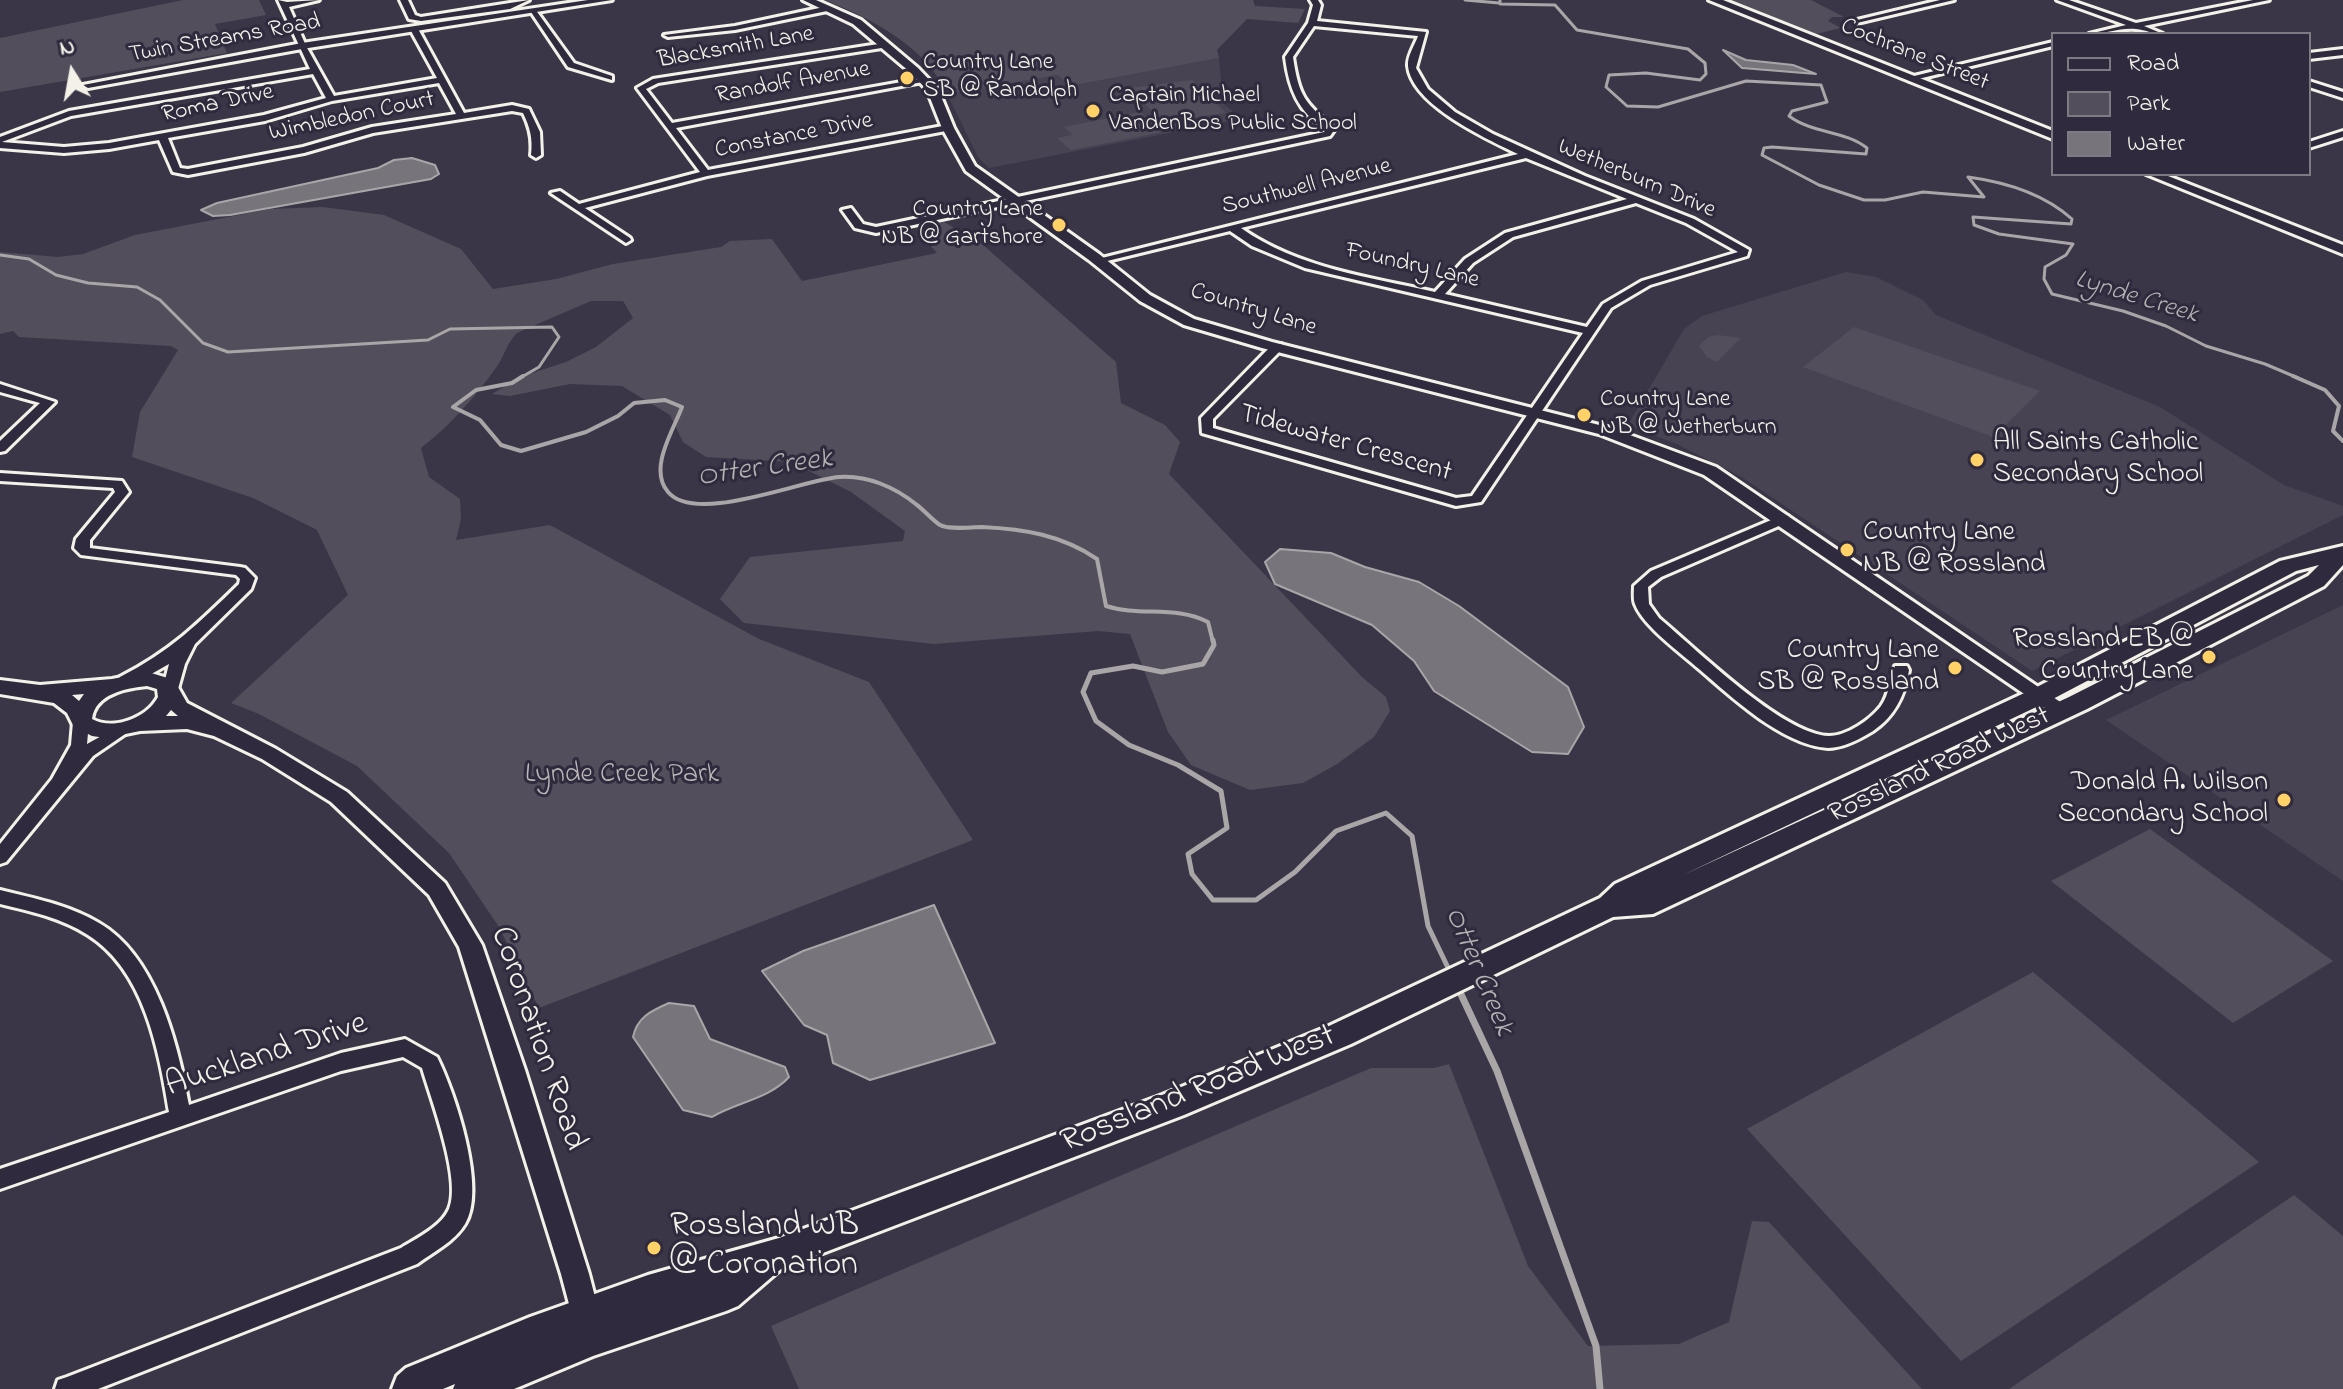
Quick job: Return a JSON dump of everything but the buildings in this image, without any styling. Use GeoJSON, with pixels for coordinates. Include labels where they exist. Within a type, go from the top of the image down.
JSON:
{"type":"FeatureCollection","features":[{"type":"Feature","properties":{"kind":"main road","name":"Rossland Road West"},"geometry":{"type":"LineString","coordinates":[[410,1389],[419,1381],[530,1334],[588,1327],[726,1294],[779,1254],[1173,1105],[1407,1003],[1610,906],[1643,906],[1722,872],[2045,706],[2316,581],[2342,552]]}},
{"type":"Feature","properties":{"kind":"main road","name":"Rossland Road West"},"geometry":{"type":"LineString","coordinates":[[471,1389],[588,1327]]}},
{"type":"Feature","properties":{"kind":"street"},"geometry":{"type":"LineString","coordinates":[[315,0],[283,2],[302,46],[331,99]]}},
{"type":"Feature","properties":{"kind":"street"},"geometry":{"type":"LineString","coordinates":[[404,0],[412,17],[421,19],[510,7],[525,0]]}},
{"type":"Feature","properties":{"kind":"street","name":"Twin Streams Road"},"geometry":{"type":"LineString","coordinates":[[88,85],[302,46],[607,0]]}},
{"type":"Feature","properties":{"kind":"street","name":"Country Lane"},"geometry":{"type":"LineString","coordinates":[[808,0],[857,22],[932,89],[948,128],[970,168],[1099,260],[1145,298],[1189,322],[1605,431],[1665,453],[1697,469],[1701,476],[1778,521],[2045,706]]}},
{"type":"Feature","properties":{"kind":"street"},"geometry":{"type":"LineString","coordinates":[[847,210],[859,226],[876,230],[1327,134],[1330,129],[1301,104],[1292,88],[1289,57],[1312,23],[1317,5],[1314,0]]}},
{"type":"Feature","properties":{"kind":"street","name":"Cochrane Street"},"geometry":{"type":"LineString","coordinates":[[1714,0],[2051,134]]}},
{"type":"Feature","properties":{"kind":"street"},"geometry":{"type":"LineString","coordinates":[[1909,0],[1924,6]]}},
{"type":"Feature","properties":{"kind":"street"},"geometry":{"type":"LineString","coordinates":[[1857,21],[1950,0]]}},
{"type":"Feature","properties":{"kind":"street"},"geometry":{"type":"LineString","coordinates":[[2061,0],[2153,32]]}},
{"type":"Feature","properties":{"kind":"street"},"geometry":{"type":"LineString","coordinates":[[2101,32],[2265,0]]}},
{"type":"Feature","properties":{"kind":"street"},"geometry":{"type":"LineString","coordinates":[[668,35],[735,28],[824,9]]}},
{"type":"Feature","properties":{"kind":"street"},"geometry":{"type":"LineString","coordinates":[[532,11],[571,65],[609,78]]}},
{"type":"Feature","properties":{"kind":"street","name":"Wetherburn Drive"},"geometry":{"type":"LineString","coordinates":[[1312,23],[1423,34],[1411,66],[1415,79],[1430,98],[1525,155],[1690,221],[1744,250],[1743,254],[1646,283],[1607,306],[1534,412]]}},
{"type":"Feature","properties":{"kind":"street"},"geometry":{"type":"LineString","coordinates":[[414,29],[461,115]]}},
{"type":"Feature","properties":{"kind":"street"},"geometry":{"type":"LineString","coordinates":[[1910,78],[2051,44]]}},
{"type":"Feature","properties":{"kind":"street","name":"Blacksmith Lane"},"geometry":{"type":"LineString","coordinates":[[669,126],[641,88],[656,81],[885,45]]}},
{"type":"Feature","properties":{"kind":"street"},"geometry":{"type":"LineString","coordinates":[[2311,56],[2343,52]]}},
{"type":"Feature","properties":{"kind":"street"},"geometry":{"type":"LineString","coordinates":[[0,143],[69,114],[315,71]]}},
{"type":"Feature","properties":{"kind":"street","name":"Roma Drive"},"geometry":{"type":"LineString","coordinates":[[0,143],[64,150],[163,137],[265,118],[331,99],[442,80]]}},
{"type":"Feature","properties":{"kind":"street","name":"Randolf Avenue"},"geometry":{"type":"LineString","coordinates":[[669,126],[924,81]]}},
{"type":"Feature","properties":{"kind":"street"},"geometry":{"type":"LineString","coordinates":[[2311,85],[2343,95]]}},
{"type":"Feature","properties":{"kind":"street","name":"Wimbledon Court"},"geometry":{"type":"LineString","coordinates":[[163,137],[176,170],[188,172],[304,150],[372,130],[512,108],[526,111],[538,134],[536,155]]}},
{"type":"Feature","properties":{"kind":"street","name":"Constance Drive"},"geometry":{"type":"LineString","coordinates":[[669,126],[706,173],[948,128]]}},
{"type":"Feature","properties":{"kind":"street"},"geometry":{"type":"LineString","coordinates":[[2311,144],[2343,134]]}},
{"type":"Feature","properties":{"kind":"street","name":"Southwell Avenue"},"geometry":{"type":"LineString","coordinates":[[1099,260],[1525,155]]}},
{"type":"Feature","properties":{"kind":"street"},"geometry":{"type":"LineString","coordinates":[[578,207],[706,173]]}},
{"type":"Feature","properties":{"kind":"street"},"geometry":{"type":"LineString","coordinates":[[2157,176],[2343,250]]}},
{"type":"Feature","properties":{"kind":"street"},"geometry":{"type":"LineString","coordinates":[[556,193],[626,240]]}},
{"type":"Feature","properties":{"kind":"street"},"geometry":{"type":"LineString","coordinates":[[1438,296],[1469,261],[1509,235],[1636,200]]}},
{"type":"Feature","properties":{"kind":"street","name":"Foundry Lane"},"geometry":{"type":"LineString","coordinates":[[1232,227],[1256,244],[1309,266],[1588,331]]}},
{"type":"Feature","properties":{"kind":"street","name":"Tidewater Crescent"},"geometry":{"type":"LineString","coordinates":[[1277,347],[1207,418],[1207,430],[1456,502],[1476,499],[1534,412]]}},
{"type":"Feature","properties":{"kind":"street"},"geometry":{"type":"LineString","coordinates":[[0,388],[49,402],[0,448]]}},
{"type":"Feature","properties":{"kind":"street"},"geometry":{"type":"LineString","coordinates":[[0,477],[117,484],[122,492],[83,539],[81,548],[86,552],[240,571],[248,578],[246,586],[194,636],[159,664],[94,697],[85,706],[79,745],[59,783]]}},
{"type":"Feature","properties":{"kind":"street"},"geometry":{"type":"LineString","coordinates":[[1778,521],[1656,574],[1641,586],[1642,604],[1654,621],[1760,710],[1804,738],[1829,743],[1854,735],[1880,719],[1897,696],[1901,670]]}},
{"type":"Feature","properties":{"kind":"street"},"geometry":{"type":"LineString","coordinates":[[0,857],[87,752],[123,730],[151,718],[161,709],[170,692],[177,664],[194,636]]}},
{"type":"Feature","properties":{"kind":"street"},"geometry":{"type":"LineString","coordinates":[[40,692],[148,679],[167,685],[170,692]]}},
{"type":"Feature","properties":{"kind":"street"},"geometry":{"type":"LineString","coordinates":[[0,687],[63,697],[73,704],[81,722]]}},
{"type":"Feature","properties":{"kind":"street","name":"Coronation Road"},"geometry":{"type":"LineString","coordinates":[[170,692],[180,708],[269,754],[339,797],[437,889],[470,945],[512,1070],[588,1327]]}},
{"type":"Feature","properties":{"kind":"street","name":"Coronation Road"},"geometry":{"type":"LineString","coordinates":[[81,722],[96,731],[169,722],[220,730]]}},
{"type":"Feature","properties":{"kind":"street"},"geometry":{"type":"LineString","coordinates":[[0,897],[43,907],[102,934],[138,974],[164,1046],[181,1118]]}},
{"type":"Feature","properties":{"kind":"street","name":"Auckland Drive"},"geometry":{"type":"LineString","coordinates":[[0,1179],[341,1062],[405,1048],[430,1063],[456,1151],[463,1187],[460,1213],[445,1231],[409,1256],[67,1389]]}},
{"type":"Feature","properties":{"kind":"shaded area","name":"Captain Michael VandenBos Public School"},"geometry":{"type":"Polygon","coordinates":[[[1219,58],[1223,103],[1241,119],[989,168],[978,157],[947,94],[1058,75],[1070,86],[1219,58]]]}},
{"type":"Feature","properties":{"kind":"shaded area","name":"All Saints Catholic Secondary School"},"geometry":{"type":"Polygon","coordinates":[[[1846,272],[1876,277],[1923,300],[1936,315],[2160,407],[2284,485],[2343,506],[2343,515],[2032,671],[1740,476],[1679,445],[1628,425],[1684,329],[1702,316],[1846,272]]]}},
{"type":"Feature","properties":{"kind":"shaded area","name":"Donald A. Wilson Secondary School"},"geometry":{"type":"Polygon","coordinates":[[[2343,605],[2343,881],[2106,720],[2343,605]]]}},
{"type":"Feature","properties":{"kind":"green space"},"geometry":{"type":"Polygon","coordinates":[[[183,0],[259,0],[266,15],[215,24],[227,53],[0,92],[0,38],[183,0]]]}},
{"type":"Feature","properties":{"kind":"green space"},"geometry":{"type":"Polygon","coordinates":[[[825,0],[1253,0],[1255,6],[1305,9],[1298,23],[1247,19],[1217,50],[1219,58],[1070,86],[1058,75],[947,94],[938,77],[911,48],[878,25],[825,0]]]}},
{"type":"Feature","properties":{"kind":"green space"},"geometry":{"type":"Polygon","coordinates":[[[1729,0],[1811,0],[1844,17],[1832,17],[1828,21],[1841,28],[1816,34],[1729,0]]]}},
{"type":"Feature","properties":{"kind":"green space"},"geometry":{"type":"Polygon","coordinates":[[[1192,80],[1226,113],[1162,122],[1130,88],[1192,80]]]}},
{"type":"Feature","properties":{"kind":"green space"},"geometry":{"type":"Polygon","coordinates":[[[1139,112],[1167,131],[1071,150],[1057,138],[1073,135],[1064,127],[1139,112]]]}},
{"type":"Feature","properties":{"kind":"green space","name":"Lynde Creek Park"},"geometry":{"type":"Polygon","coordinates":[[[323,207],[384,215],[461,249],[493,289],[556,279],[613,264],[721,247],[730,241],[772,239],[802,281],[937,253],[916,229],[944,222],[982,244],[1116,362],[1121,403],[1165,425],[1180,442],[1169,474],[1363,678],[1386,697],[1390,711],[1374,737],[1337,764],[1303,783],[1250,790],[1191,765],[1168,732],[1130,634],[1098,631],[934,644],[744,623],[720,599],[750,557],[903,541],[905,531],[851,492],[791,462],[706,457],[683,442],[670,415],[622,386],[570,384],[510,396],[492,394],[520,377],[566,362],[596,347],[633,318],[623,301],[591,301],[517,333],[472,399],[421,448],[429,477],[460,499],[461,519],[456,540],[550,525],[759,639],[869,682],[973,840],[539,1008],[499,927],[449,853],[357,766],[259,714],[231,703],[348,595],[317,530],[253,498],[132,457],[140,412],[178,350],[171,346],[19,337],[13,331],[0,334],[0,252],[58,257],[83,254],[135,235],[270,209],[323,207]]]}},
{"type":"Feature","properties":{"kind":"green space"},"geometry":{"type":"Polygon","coordinates":[[[1854,327],[2040,391],[1993,437],[1803,367],[1854,327]]]}},
{"type":"Feature","properties":{"kind":"green space"},"geometry":{"type":"Polygon","coordinates":[[[1708,337],[1741,338],[1717,362],[1707,357],[1699,346],[1708,337]]]}},
{"type":"Feature","properties":{"kind":"green space"},"geometry":{"type":"Polygon","coordinates":[[[2150,829],[2333,961],[2233,1023],[2051,881],[2150,829]]]}},
{"type":"Feature","properties":{"kind":"green space"},"geometry":{"type":"Polygon","coordinates":[[[2033,972],[2259,1162],[1961,1361],[1747,1129],[2033,972]]]}},
{"type":"Feature","properties":{"kind":"green space"},"geometry":{"type":"Polygon","coordinates":[[[1449,1064],[1528,1266],[1588,1346],[1679,1344],[1729,1322],[1752,1221],[1769,1222],[1922,1389],[799,1389],[771,1326],[1371,1068],[1434,1068],[1449,1064]]]}},
{"type":"Feature","properties":{"kind":"green space"},"geometry":{"type":"Polygon","coordinates":[[[2294,1195],[2343,1236],[2343,1389],[2009,1389],[2294,1195]]]}},
{"type":"Feature","properties":{"kind":"water"},"geometry":{"type":"Polygon","coordinates":[[[1723,50],[1746,60],[1793,65],[1816,74],[1742,68],[1723,50]]]}},
{"type":"Feature","properties":{"kind":"water"},"geometry":{"type":"Polygon","coordinates":[[[412,158],[435,165],[439,174],[431,179],[230,215],[213,216],[201,210],[217,203],[412,158]]]}},
{"type":"Feature","properties":{"kind":"water"},"geometry":{"type":"Polygon","coordinates":[[[1280,549],[1331,553],[1365,567],[1419,582],[1459,606],[1568,687],[1584,727],[1568,754],[1532,752],[1434,691],[1414,661],[1372,625],[1275,584],[1265,562],[1280,549]]]}},
{"type":"Feature","properties":{"kind":"water"},"geometry":{"type":"Polygon","coordinates":[[[934,905],[995,1043],[870,1080],[833,1063],[827,1035],[804,1025],[762,971],[803,951],[934,905]]]}},
{"type":"Feature","properties":{"kind":"water"},"geometry":{"type":"Polygon","coordinates":[[[669,1003],[694,1006],[710,1039],[785,1067],[789,1077],[772,1090],[712,1117],[683,1110],[633,1037],[641,1020],[669,1003]]]}},
{"type":"Feature","properties":{"kind":"waterway"},"geometry":{"type":"LineString","coordinates":[[1465,0],[1499,3]]}},
{"type":"Feature","properties":{"kind":"waterway","name":"Lynde Creek"},"geometry":{"type":"LineString","coordinates":[[1500,0],[1500,4],[1555,5],[1577,30],[1688,49],[1705,63],[1706,74],[1700,80],[1646,73],[1609,75],[1606,87],[1627,106],[1658,107],[1746,81],[1821,85],[1827,102],[1792,111],[1789,116],[1808,126],[1858,142],[1867,148],[1866,154],[1772,147],[1764,148],[1762,155],[1819,185],[1864,200],[1885,200],[1923,192],[1984,197],[1968,177],[2023,190],[2061,210],[2072,219],[2071,224],[1973,217],[1974,225],[1999,234],[2073,244],[2066,255],[2045,267],[2044,279],[2052,294],[2123,311],[2166,326],[2206,346],[2298,378]]}},
{"type":"Feature","properties":{"kind":"waterway","name":"Otter Creek"},"geometry":{"type":"LineString","coordinates":[[0,255],[29,259],[56,275],[88,283],[137,287],[160,300],[203,343],[228,352],[428,340],[450,329],[552,327],[559,337],[539,367],[520,378]]}},
{"type":"Feature","properties":{"kind":"waterway","name":"Otter Creek"},"geometry":{"type":"LineString","coordinates":[[523,376],[512,383],[476,390],[453,407],[480,420],[501,445],[521,451],[586,432],[618,416],[634,403],[665,400],[682,407],[664,450],[660,472],[668,492],[682,501],[724,503],[839,477],[870,480],[899,493],[944,527],[1013,529],[1070,544],[1097,559],[1106,606],[1196,617],[1208,622],[1213,642]]}},
{"type":"Feature","properties":{"kind":"waterway","name":"Lynde Creek"},"geometry":{"type":"LineString","coordinates":[[2293,376],[2325,390],[2339,406],[2333,431],[2343,441]]}},
{"type":"Feature","properties":{"kind":"waterway","name":"Otter Creek"},"geometry":{"type":"LineString","coordinates":[[1213,640],[1214,645],[1203,664],[1162,672],[1133,666],[1091,673],[1083,692],[1096,721],[1129,745],[1178,765],[1221,791],[1227,828],[1188,854],[1192,874],[1213,900],[1256,900],[1295,872],[1336,831],[1386,813],[1412,836],[1428,926],[1451,974]]}},
{"type":"Feature","properties":{"kind":"waterway","name":"Otter Creek"},"geometry":{"type":"LineString","coordinates":[[1458,988],[1497,1071],[1596,1346],[1600,1389]]}},
{"type":"Feature","properties":{"kind":"place","name":"Country Lane SB @ Randolph"},"geometry":{"type":"Point","coordinates":[907,78]}},
{"type":"Feature","properties":{"kind":"place","name":"Captain Michael VandenBos Public School"},"geometry":{"type":"Point","coordinates":[1093,111]}},
{"type":"Feature","properties":{"kind":"place","name":"Country Lane NB @ Gartshore"},"geometry":{"type":"Point","coordinates":[1059,225]}},
{"type":"Feature","properties":{"kind":"place","name":"Country Lane NB @ Wetherburn"},"geometry":{"type":"Point","coordinates":[1584,415]}},
{"type":"Feature","properties":{"kind":"place","name":"All Saints Catholic Secondary School"},"geometry":{"type":"Point","coordinates":[1977,460]}},
{"type":"Feature","properties":{"kind":"place","name":"Country Lane NB @ Rossland"},"geometry":{"type":"Point","coordinates":[1847,550]}},
{"type":"Feature","properties":{"kind":"place","name":"Rossland EB @ Country Lane"},"geometry":{"type":"Point","coordinates":[2209,657]}},
{"type":"Feature","properties":{"kind":"place","name":"Country Lane SB @ Rossland"},"geometry":{"type":"Point","coordinates":[1955,668]}},
{"type":"Feature","properties":{"kind":"place","name":"Donald A. Wilson Secondary School"},"geometry":{"type":"Point","coordinates":[2284,800]}},
{"type":"Feature","properties":{"kind":"place","name":"Rossland WB @ Coronation"},"geometry":{"type":"Point","coordinates":[654,1248]}}]}
